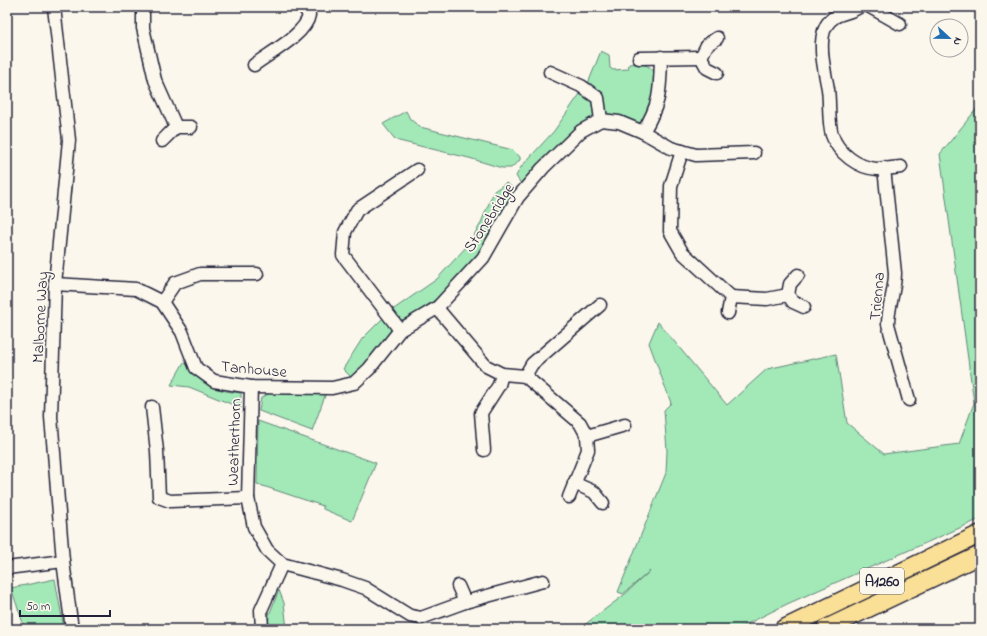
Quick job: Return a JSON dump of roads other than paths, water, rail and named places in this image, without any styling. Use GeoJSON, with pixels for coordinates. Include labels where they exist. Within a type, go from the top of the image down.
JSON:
{"type":"FeatureCollection","features":[{"type":"Feature","properties":{"kind":"highway","name":"A1260"},"geometry":{"type":"LineString","coordinates":[[783,629],[980,534]]}},
{"type":"Feature","properties":{"kind":"highway","name":"A1260"},"geometry":{"type":"LineString","coordinates":[[825,629],[980,555]]}},
{"type":"Feature","properties":{"kind":"street","name":"Malborne Way"},"geometry":{"type":"LineString","coordinates":[[54,7],[69,140],[55,284],[51,417],[63,562],[72,629]]}},
{"type":"Feature","properties":{"kind":"street"},"geometry":{"type":"LineString","coordinates":[[143,7],[143,28],[155,80],[176,127]]}},
{"type":"Feature","properties":{"kind":"street"},"geometry":{"type":"LineString","coordinates":[[254,64],[301,31],[308,22],[309,15],[304,7]]}},
{"type":"Feature","properties":{"kind":"street"},"geometry":{"type":"LineString","coordinates":[[859,7],[832,17],[822,37],[824,71],[828,90],[832,135],[840,149],[853,161],[876,169],[901,167]]}},
{"type":"Feature","properties":{"kind":"street"},"geometry":{"type":"LineString","coordinates":[[870,7],[900,24]]}},
{"type":"Feature","properties":{"kind":"street"},"geometry":{"type":"LineString","coordinates":[[701,57],[707,45],[716,38]]}},
{"type":"Feature","properties":{"kind":"street"},"geometry":{"type":"LineString","coordinates":[[643,132],[653,115],[660,94],[661,57]]}},
{"type":"Feature","properties":{"kind":"street"},"geometry":{"type":"LineString","coordinates":[[639,58],[701,57]]}},
{"type":"Feature","properties":{"kind":"street"},"geometry":{"type":"LineString","coordinates":[[701,57],[707,68],[717,73]]}},
{"type":"Feature","properties":{"kind":"street"},"geometry":{"type":"LineString","coordinates":[[550,72],[581,86],[598,98],[601,120],[619,122],[643,132],[671,148],[696,155],[754,153]]}},
{"type":"Feature","properties":{"kind":"street","name":"Stonebridge"},"geometry":{"type":"LineString","coordinates":[[354,383],[369,369],[400,330],[437,308],[483,258],[518,197],[543,168],[581,131],[601,120]]}},
{"type":"Feature","properties":{"kind":"street"},"geometry":{"type":"LineString","coordinates":[[162,141],[176,127],[191,128]]}},
{"type":"Feature","properties":{"kind":"street"},"geometry":{"type":"LineString","coordinates":[[682,151],[671,186],[670,231],[682,252],[731,297],[767,299],[788,295]]}},
{"type":"Feature","properties":{"kind":"street","name":"Trienna"},"geometry":{"type":"LineString","coordinates":[[884,168],[895,273],[895,285],[888,314],[888,324],[909,400]]}},
{"type":"Feature","properties":{"kind":"street"},"geometry":{"type":"LineString","coordinates":[[400,330],[343,255],[345,232],[357,210],[417,170]]}},
{"type":"Feature","properties":{"kind":"street"},"geometry":{"type":"LineString","coordinates":[[162,302],[175,282],[200,274],[257,274]]}},
{"type":"Feature","properties":{"kind":"street"},"geometry":{"type":"LineString","coordinates":[[798,275],[790,284],[788,295],[793,302],[804,307]]}},
{"type":"Feature","properties":{"kind":"street","name":"Tanhouse"},"geometry":{"type":"LineString","coordinates":[[55,284],[136,289],[162,302],[182,332],[196,368],[214,381],[251,387],[332,388],[354,383]]}},
{"type":"Feature","properties":{"kind":"street"},"geometry":{"type":"LineString","coordinates":[[728,314],[731,297]]}},
{"type":"Feature","properties":{"kind":"street"},"geometry":{"type":"LineString","coordinates":[[525,376],[532,364],[600,305]]}},
{"type":"Feature","properties":{"kind":"street"},"geometry":{"type":"LineString","coordinates":[[437,308],[486,366],[502,374],[525,376],[580,422],[587,436],[588,450],[569,497]]}},
{"type":"Feature","properties":{"kind":"street"},"geometry":{"type":"LineString","coordinates":[[484,450],[481,413],[499,385],[502,374]]}},
{"type":"Feature","properties":{"kind":"street","name":"Weatherthorn"},"geometry":{"type":"LineString","coordinates":[[251,387],[248,498],[254,527],[266,550],[282,564],[342,580],[365,588],[410,616],[421,618],[464,602],[543,582]]}},
{"type":"Feature","properties":{"kind":"street","name":"Weatherthorn"},"geometry":{"type":"LineString","coordinates":[[152,407],[160,497],[170,501],[248,498]]}},
{"type":"Feature","properties":{"kind":"street"},"geometry":{"type":"LineString","coordinates":[[587,436],[626,425]]}},
{"type":"Feature","properties":{"kind":"street"},"geometry":{"type":"LineString","coordinates":[[574,483],[594,492],[603,503]]}},
{"type":"Feature","properties":{"kind":"street"},"geometry":{"type":"LineString","coordinates":[[7,568],[63,562]]}},
{"type":"Feature","properties":{"kind":"street"},"geometry":{"type":"LineString","coordinates":[[262,629],[261,610],[282,564]]}},
{"type":"Feature","properties":{"kind":"street"},"geometry":{"type":"LineString","coordinates":[[458,586],[464,602]]}}]}
